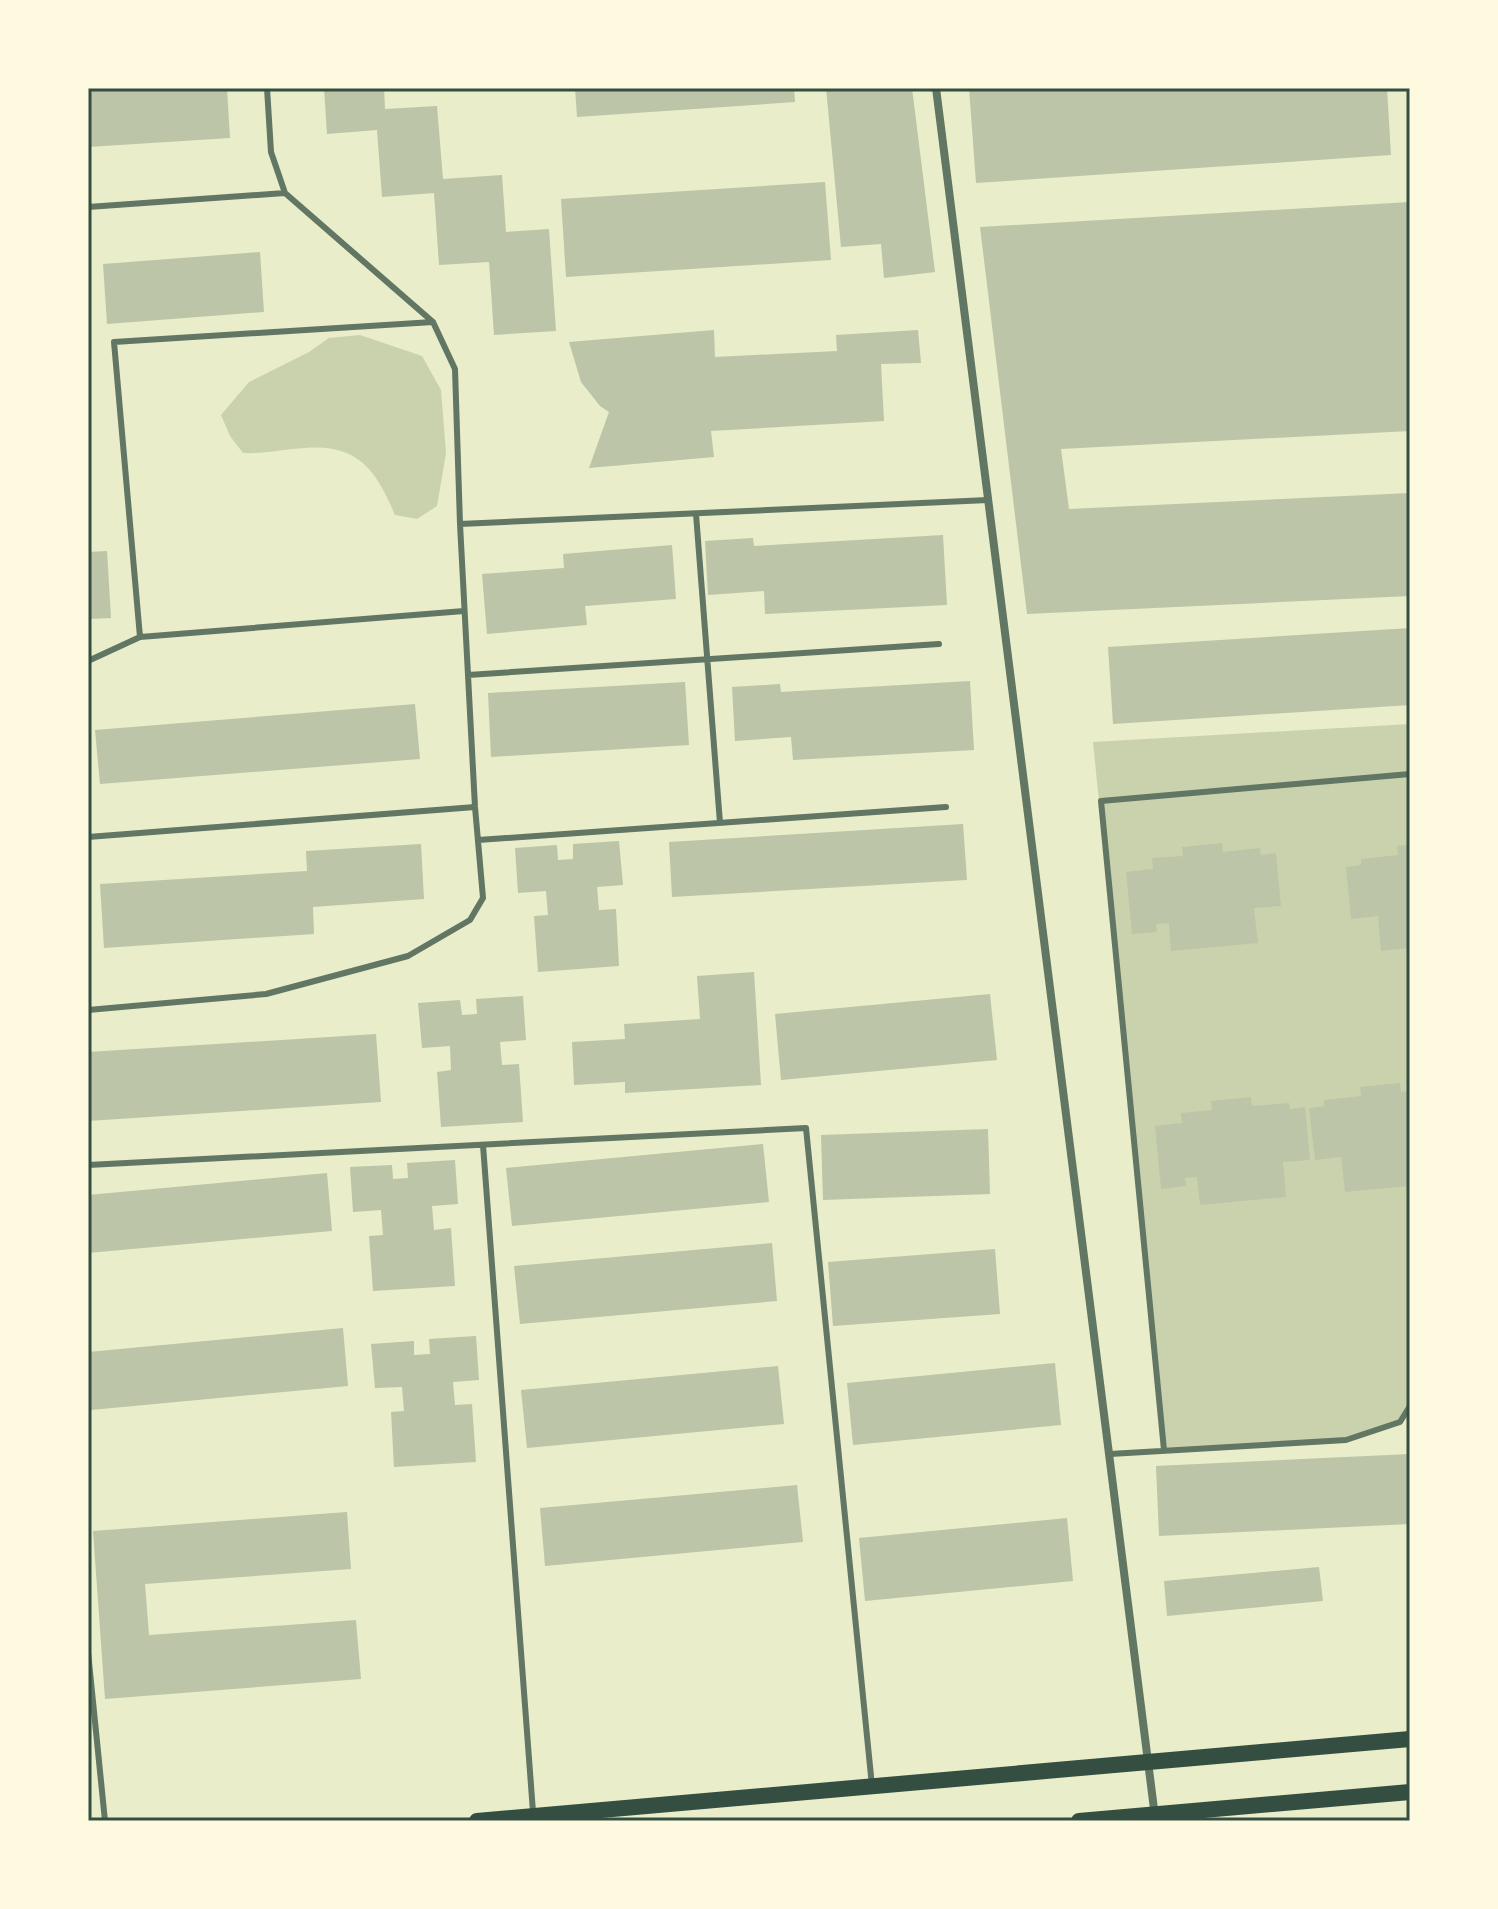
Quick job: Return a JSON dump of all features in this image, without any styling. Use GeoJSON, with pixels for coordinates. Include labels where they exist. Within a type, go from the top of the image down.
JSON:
{"type":"FeatureCollection","features":[{"type":"Feature","properties":{"kind":"main road"},"geometry":{"type":"LineString","coordinates":[[477,1821],[1410,1739]]}},
{"type":"Feature","properties":{"kind":"main road"},"geometry":{"type":"LineString","coordinates":[[1079,1821],[1155,1817],[1410,1792]]}},
{"type":"Feature","properties":{"kind":"street"},"geometry":{"type":"LineString","coordinates":[[936,88],[1155,1817]]}},
{"type":"Feature","properties":{"kind":"lane"},"geometry":{"type":"LineString","coordinates":[[88,1010],[266,994],[408,956],[470,920],[483,898],[464,611],[455,369],[433,322],[285,193],[271,152],[267,88]]}},
{"type":"Feature","properties":{"kind":"lane"},"geometry":{"type":"LineString","coordinates":[[88,207],[285,193]]}},
{"type":"Feature","properties":{"kind":"lane"},"geometry":{"type":"LineString","coordinates":[[140,637],[114,342],[433,322]]}},
{"type":"Feature","properties":{"kind":"lane"},"geometry":{"type":"LineString","coordinates":[[460,524],[988,500]]}},
{"type":"Feature","properties":{"kind":"lane"},"geometry":{"type":"LineString","coordinates":[[696,514],[720,823]]}},
{"type":"Feature","properties":{"kind":"lane"},"geometry":{"type":"LineString","coordinates":[[88,661],[140,637],[464,611]]}},
{"type":"Feature","properties":{"kind":"lane"},"geometry":{"type":"LineString","coordinates":[[468,675],[939,644]]}},
{"type":"Feature","properties":{"kind":"lane"},"geometry":{"type":"LineString","coordinates":[[1164,1450],[1101,801],[1410,774]]}},
{"type":"Feature","properties":{"kind":"lane"},"geometry":{"type":"LineString","coordinates":[[88,837],[475,807]]}},
{"type":"Feature","properties":{"kind":"lane"},"geometry":{"type":"LineString","coordinates":[[478,840],[946,807]]}},
{"type":"Feature","properties":{"kind":"lane"},"geometry":{"type":"LineString","coordinates":[[88,1165],[806,1128],[872,1786]]}},
{"type":"Feature","properties":{"kind":"lane"},"geometry":{"type":"LineString","coordinates":[[483,1145],[534,1816]]}},
{"type":"Feature","properties":{"kind":"lane"},"geometry":{"type":"LineString","coordinates":[[1110,1454],[1346,1440],[1400,1422],[1410,1406]]}},
{"type":"Feature","properties":{"kind":"lane"},"geometry":{"type":"LineString","coordinates":[[88,1652],[105,1821]]}},
{"type":"Feature","properties":{"kind":"green space"},"geometry":{"type":"Polygon","coordinates":[[[360,335],[422,356],[441,390],[446,453],[437,506],[417,519],[395,515],[372,473],[352,456],[323,448],[243,453],[230,436],[221,415],[249,382],[309,352],[329,338],[360,335]]]}},
{"type":"Feature","properties":{"kind":"green space"},"geometry":{"type":"Polygon","coordinates":[[[1410,724],[1410,1406],[1400,1422],[1346,1440],[1164,1450],[1093,742],[1410,724]]]}},
{"type":"Feature","properties":{"kind":"building"},"geometry":{"type":"Polygon","coordinates":[[[88,88],[227,88],[230,138],[88,147],[88,88]]]}},
{"type":"Feature","properties":{"kind":"building"},"geometry":{"type":"Polygon","coordinates":[[[324,88],[384,88],[385,109],[437,106],[443,179],[502,175],[506,232],[549,229],[556,331],[494,335],[489,262],[439,265],[434,193],[382,197],[377,130],[327,134],[324,88]]]}},
{"type":"Feature","properties":{"kind":"building"},"geometry":{"type":"Polygon","coordinates":[[[575,88],[794,88],[795,102],[577,117],[575,88]]]}},
{"type":"Feature","properties":{"kind":"building"},"geometry":{"type":"Polygon","coordinates":[[[826,88],[912,88],[935,272],[884,278],[881,244],[841,247],[826,88]]]}},
{"type":"Feature","properties":{"kind":"building"},"geometry":{"type":"Polygon","coordinates":[[[969,88],[1387,88],[1391,155],[976,183],[969,88]]]}},
{"type":"Feature","properties":{"kind":"building"},"geometry":{"type":"Polygon","coordinates":[[[825,182],[831,260],[566,277],[561,199],[825,182]]]}},
{"type":"Feature","properties":{"kind":"building"},"geometry":{"type":"Polygon","coordinates":[[[1410,202],[1410,431],[1061,449],[1069,509],[1410,493],[1410,596],[1027,614],[980,227],[1410,202]]]}},
{"type":"Feature","properties":{"kind":"building"},"geometry":{"type":"Polygon","coordinates":[[[260,252],[264,312],[107,324],[103,264],[260,252]]]}},
{"type":"Feature","properties":{"kind":"building"},"geometry":{"type":"Polygon","coordinates":[[[714,330],[715,357],[837,351],[836,335],[918,330],[921,363],[881,364],[884,421],[711,431],[714,457],[589,468],[609,412],[600,406],[581,382],[569,342],[714,330]]]}},
{"type":"Feature","properties":{"kind":"building"},"geometry":{"type":"Polygon","coordinates":[[[943,535],[947,605],[765,614],[764,591],[708,595],[705,541],[753,538],[754,546],[943,535]]]}},
{"type":"Feature","properties":{"kind":"building"},"geometry":{"type":"Polygon","coordinates":[[[672,545],[676,599],[585,606],[587,625],[487,634],[482,574],[564,568],[563,554],[672,545]]]}},
{"type":"Feature","properties":{"kind":"building"},"geometry":{"type":"Polygon","coordinates":[[[107,551],[111,618],[88,619],[88,552],[107,551]]]}},
{"type":"Feature","properties":{"kind":"building"},"geometry":{"type":"Polygon","coordinates":[[[1410,628],[1410,705],[1113,724],[1108,647],[1410,628]]]}},
{"type":"Feature","properties":{"kind":"building"},"geometry":{"type":"Polygon","coordinates":[[[970,681],[974,750],[793,760],[791,737],[735,741],[732,687],[780,684],[781,692],[970,681]]]}},
{"type":"Feature","properties":{"kind":"building"},"geometry":{"type":"Polygon","coordinates":[[[685,682],[689,745],[491,757],[488,693],[685,682]]]}},
{"type":"Feature","properties":{"kind":"building"},"geometry":{"type":"Polygon","coordinates":[[[415,704],[420,759],[100,784],[95,730],[415,704]]]}},
{"type":"Feature","properties":{"kind":"building"},"geometry":{"type":"Polygon","coordinates":[[[963,824],[967,880],[672,897],[669,842],[963,824]]]}},
{"type":"Feature","properties":{"kind":"building"},"geometry":{"type":"Polygon","coordinates":[[[619,841],[623,885],[597,887],[599,910],[616,909],[619,966],[538,972],[534,916],[548,915],[546,891],[518,893],[515,848],[557,845],[558,860],[573,859],[573,844],[619,841]]]}},
{"type":"Feature","properties":{"kind":"building"},"geometry":{"type":"Polygon","coordinates":[[[1222,843],[1223,852],[1260,848],[1261,855],[1276,853],[1281,906],[1254,908],[1258,943],[1171,951],[1169,923],[1156,924],[1157,932],[1132,934],[1126,872],[1153,869],[1152,858],[1183,856],[1182,847],[1222,843]]]}},
{"type":"Feature","properties":{"kind":"building"},"geometry":{"type":"Polygon","coordinates":[[[421,844],[424,899],[313,907],[314,934],[104,948],[100,884],[307,871],[306,851],[421,844]]]}},
{"type":"Feature","properties":{"kind":"building"},"geometry":{"type":"Polygon","coordinates":[[[1410,845],[1410,948],[1381,951],[1378,916],[1351,919],[1346,867],[1361,865],[1361,859],[1398,855],[1397,846],[1410,845]]]}},
{"type":"Feature","properties":{"kind":"building"},"geometry":{"type":"Polygon","coordinates":[[[754,972],[761,1085],[625,1093],[625,1082],[574,1085],[572,1042],[625,1039],[624,1024],[700,1019],[697,976],[754,972]]]}},
{"type":"Feature","properties":{"kind":"building"},"geometry":{"type":"Polygon","coordinates":[[[990,994],[997,1060],[781,1080],[775,1014],[990,994]]]}},
{"type":"Feature","properties":{"kind":"building"},"geometry":{"type":"Polygon","coordinates":[[[523,996],[526,1040],[500,1042],[502,1065],[519,1064],[523,1122],[441,1127],[437,1072],[451,1070],[450,1046],[422,1048],[418,1003],[460,1000],[462,1015],[477,1014],[476,999],[523,996]]]}},
{"type":"Feature","properties":{"kind":"building"},"geometry":{"type":"Polygon","coordinates":[[[376,1034],[381,1102],[88,1121],[88,1052],[376,1034]]]}},
{"type":"Feature","properties":{"kind":"building"},"geometry":{"type":"Polygon","coordinates":[[[1400,1083],[1401,1092],[1410,1091],[1410,1186],[1345,1192],[1341,1157],[1315,1160],[1309,1108],[1324,1106],[1324,1100],[1361,1096],[1360,1087],[1400,1083]]]}},
{"type":"Feature","properties":{"kind":"building"},"geometry":{"type":"Polygon","coordinates":[[[1251,1097],[1252,1106],[1289,1103],[1290,1109],[1305,1107],[1310,1160],[1283,1162],[1286,1197],[1200,1205],[1197,1177],[1185,1178],[1186,1186],[1161,1189],[1155,1126],[1182,1123],[1181,1113],[1212,1110],[1211,1101],[1251,1097]]]}},
{"type":"Feature","properties":{"kind":"building"},"geometry":{"type":"Polygon","coordinates":[[[988,1129],[990,1194],[823,1200],[821,1135],[988,1129]]]}},
{"type":"Feature","properties":{"kind":"building"},"geometry":{"type":"Polygon","coordinates":[[[763,1144],[769,1202],[512,1226],[506,1168],[763,1144]]]}},
{"type":"Feature","properties":{"kind":"building"},"geometry":{"type":"Polygon","coordinates":[[[455,1160],[458,1204],[432,1206],[434,1230],[451,1228],[455,1286],[373,1291],[369,1236],[383,1235],[381,1210],[353,1212],[350,1167],[392,1165],[393,1179],[408,1178],[407,1163],[455,1160]]]}},
{"type":"Feature","properties":{"kind":"building"},"geometry":{"type":"Polygon","coordinates":[[[327,1173],[332,1231],[88,1253],[88,1195],[327,1173]]]}},
{"type":"Feature","properties":{"kind":"building"},"geometry":{"type":"Polygon","coordinates":[[[772,1243],[777,1301],[520,1324],[514,1266],[772,1243]]]}},
{"type":"Feature","properties":{"kind":"building"},"geometry":{"type":"Polygon","coordinates":[[[995,1249],[1000,1314],[833,1326],[828,1262],[995,1249]]]}},
{"type":"Feature","properties":{"kind":"building"},"geometry":{"type":"Polygon","coordinates":[[[343,1328],[348,1386],[91,1410],[88,1352],[343,1328]]]}},
{"type":"Feature","properties":{"kind":"building"},"geometry":{"type":"Polygon","coordinates":[[[476,1336],[479,1380],[453,1382],[455,1405],[472,1404],[476,1462],[394,1467],[391,1412],[404,1411],[402,1387],[375,1388],[371,1344],[414,1341],[414,1355],[430,1354],[429,1339],[476,1336]]]}},
{"type":"Feature","properties":{"kind":"building"},"geometry":{"type":"Polygon","coordinates":[[[1055,1363],[1061,1425],[853,1445],[847,1383],[1055,1363]]]}},
{"type":"Feature","properties":{"kind":"building"},"geometry":{"type":"Polygon","coordinates":[[[778,1366],[784,1424],[527,1448],[521,1390],[778,1366]]]}},
{"type":"Feature","properties":{"kind":"building"},"geometry":{"type":"Polygon","coordinates":[[[1410,1454],[1410,1524],[1159,1536],[1156,1466],[1410,1454]]]}},
{"type":"Feature","properties":{"kind":"building"},"geometry":{"type":"Polygon","coordinates":[[[797,1485],[803,1542],[545,1566],[540,1508],[797,1485]]]}},
{"type":"Feature","properties":{"kind":"building"},"geometry":{"type":"Polygon","coordinates":[[[347,1512],[351,1569],[145,1584],[149,1635],[356,1620],[361,1679],[105,1699],[93,1531],[347,1512]]]}},
{"type":"Feature","properties":{"kind":"building"},"geometry":{"type":"Polygon","coordinates":[[[1067,1518],[1073,1581],[865,1601],[859,1538],[1067,1518]]]}},
{"type":"Feature","properties":{"kind":"building"},"geometry":{"type":"Polygon","coordinates":[[[1319,1567],[1323,1601],[1167,1616],[1164,1581],[1319,1567]]]}}]}
